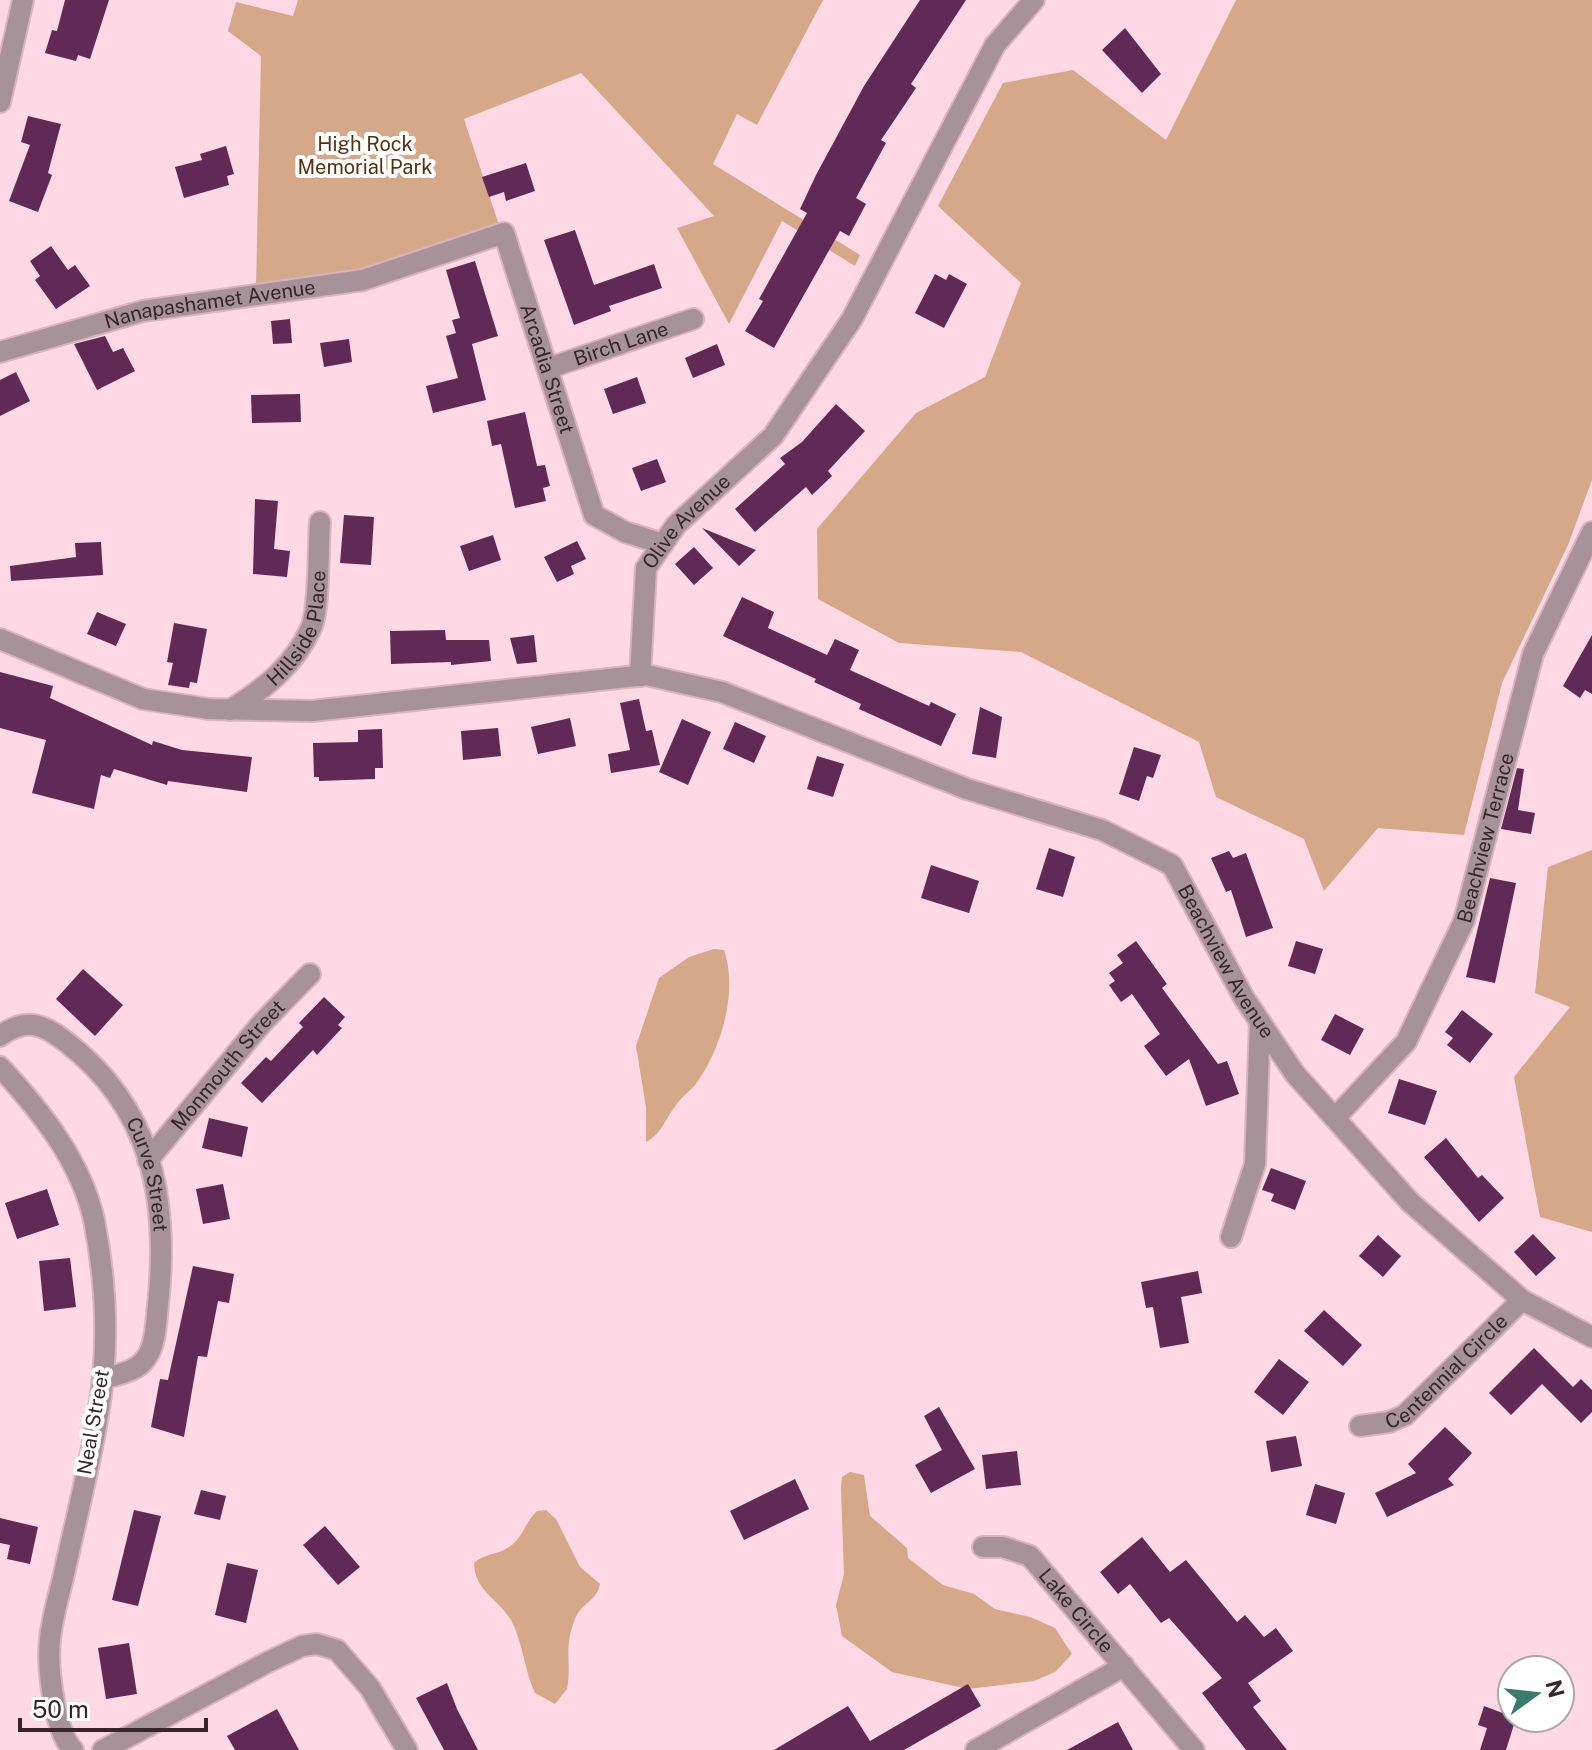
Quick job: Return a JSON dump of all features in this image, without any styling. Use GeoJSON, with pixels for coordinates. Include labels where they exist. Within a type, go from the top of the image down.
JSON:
{"type":"FeatureCollection","features":[{"type":"Feature","properties":{"kind":"street"},"geometry":{"type":"LineString","coordinates":[[0,102],[6,50],[23,0]]}},
{"type":"Feature","properties":{"kind":"street","name":"Olive Avenue"},"geometry":{"type":"LineString","coordinates":[[640,676],[646,568],[676,525],[773,436],[800,397],[852,319],[995,45],[1034,0]]}},
{"type":"Feature","properties":{"kind":"street","name":"Arcadia Street"},"geometry":{"type":"LineString","coordinates":[[421,261],[504,233],[594,515],[625,532],[663,544]]}},
{"type":"Feature","properties":{"kind":"street","name":"Nanapashamet Avenue"},"geometry":{"type":"LineString","coordinates":[[0,352],[143,311],[363,280],[421,261]]}},
{"type":"Feature","properties":{"kind":"street","name":"Birch Lane"},"geometry":{"type":"LineString","coordinates":[[549,368],[693,319]]}},
{"type":"Feature","properties":{"kind":"street","name":"Hillside Place"},"geometry":{"type":"LineString","coordinates":[[230,710],[264,689],[286,667],[313,625],[320,522]]}},
{"type":"Feature","properties":{"kind":"street","name":"Beachview Terrace"},"geometry":{"type":"LineString","coordinates":[[1335,1118],[1406,1042],[1464,921],[1533,654],[1592,532]]}},
{"type":"Feature","properties":{"kind":"street"},"geometry":{"type":"LineString","coordinates":[[0,639],[143,699],[230,710],[312,711],[640,676]]}},
{"type":"Feature","properties":{"kind":"street","name":"Beachview Avenue"},"geometry":{"type":"LineString","coordinates":[[640,676],[722,692],[967,789],[1102,830],[1172,865],[1260,1022],[1295,1074],[1410,1202],[1522,1300],[1592,1337]]}},
{"type":"Feature","properties":{"kind":"street","name":"Monmouth Street"},"geometry":{"type":"LineString","coordinates":[[148,1160],[262,1023],[310,974]]}},
{"type":"Feature","properties":{"kind":"street"},"geometry":{"type":"LineString","coordinates":[[1231,1237],[1255,1164],[1260,1022]]}},
{"type":"Feature","properties":{"kind":"street","name":"Curve Street"},"geometry":{"type":"LineString","coordinates":[[0,1036],[13,1026],[32,1023],[51,1030],[72,1046],[118,1092],[148,1160],[162,1219],[163,1242],[152,1345],[139,1367],[103,1379]]}},
{"type":"Feature","properties":{"kind":"street","name":"Neal Street"},"geometry":{"type":"LineString","coordinates":[[0,1067],[35,1105],[74,1165],[93,1217],[105,1313],[103,1379],[50,1640],[56,1708],[66,1743],[73,1750]]}},
{"type":"Feature","properties":{"kind":"street","name":"Centennial Circle"},"geometry":{"type":"LineString","coordinates":[[1360,1426],[1389,1422],[1405,1415],[1522,1300]]}},
{"type":"Feature","properties":{"kind":"street","name":"Lake Circle"},"geometry":{"type":"LineString","coordinates":[[983,1547],[1003,1547],[1030,1556],[1194,1750]]}},
{"type":"Feature","properties":{"kind":"street"},"geometry":{"type":"LineString","coordinates":[[103,1750],[302,1646],[317,1644],[337,1650],[370,1688],[407,1750]]}},
{"type":"Feature","properties":{"kind":"street"},"geometry":{"type":"LineString","coordinates":[[976,1750],[1124,1666]]}},
{"type":"Feature","properties":{"kind":"green space","name":"High Rock Memorial Park"},"geometry":{"type":"Polygon","coordinates":[[[298,0],[823,0],[757,125],[737,114],[713,164],[860,255],[855,266],[782,221],[729,324],[677,228],[714,216],[581,73],[464,119],[499,225],[355,271],[256,287],[261,56],[228,31],[236,2],[293,16],[298,0]]]}},
{"type":"Feature","properties":{"kind":"green space"},"geometry":{"type":"Polygon","coordinates":[[[1236,0],[1592,0],[1592,480],[1568,545],[1502,683],[1464,835],[1378,828],[1324,891],[1304,839],[1216,797],[1199,742],[1021,652],[899,643],[818,599],[817,529],[916,413],[985,377],[1021,283],[938,206],[1003,83],[1073,70],[1166,140],[1236,0]]]}},
{"type":"Feature","properties":{"kind":"green space"},"geometry":{"type":"Polygon","coordinates":[[[1592,850],[1592,1232],[1540,1217],[1514,1077],[1570,1007],[1535,993],[1548,867],[1592,850]]]}},
{"type":"Feature","properties":{"kind":"green space"},"geometry":{"type":"Polygon","coordinates":[[[714,949],[724,950],[728,966],[728,1000],[720,1035],[698,1081],[679,1101],[656,1134],[646,1142],[646,1107],[636,1046],[659,978],[689,957],[714,949]]]}},
{"type":"Feature","properties":{"kind":"green space"},"geometry":{"type":"Polygon","coordinates":[[[850,1472],[864,1475],[870,1516],[907,1548],[908,1558],[943,1585],[974,1594],[995,1609],[1030,1617],[1055,1628],[1072,1654],[1055,1672],[1034,1681],[968,1689],[892,1672],[842,1636],[836,1605],[844,1574],[841,1489],[842,1477],[850,1472]]]}},
{"type":"Feature","properties":{"kind":"green space"},"geometry":{"type":"Polygon","coordinates":[[[546,1510],[556,1519],[580,1567],[600,1584],[596,1594],[581,1609],[571,1629],[567,1689],[555,1704],[535,1693],[511,1620],[478,1581],[474,1563],[509,1547],[537,1511],[546,1510]]]}},
{"type":"Feature","properties":{"kind":"building"},"geometry":{"type":"Polygon","coordinates":[[[65,0],[109,0],[90,59],[78,55],[76,61],[45,53],[52,30],[57,31],[65,0]]]}},
{"type":"Feature","properties":{"kind":"building"},"geometry":{"type":"Polygon","coordinates":[[[920,0],[966,0],[911,84],[916,88],[881,140],[886,143],[856,198],[866,204],[849,236],[840,231],[774,348],[745,331],[763,301],[759,299],[807,213],[800,209],[816,175],[864,86],[920,0]]]}},
{"type":"Feature","properties":{"kind":"building"},"geometry":{"type":"Polygon","coordinates":[[[1125,28],[1161,74],[1142,93],[1102,50],[1125,28]]]}},
{"type":"Feature","properties":{"kind":"building"},"geometry":{"type":"Polygon","coordinates":[[[28,116],[61,124],[48,173],[52,175],[38,212],[9,201],[30,145],[21,142],[28,116]]]}},
{"type":"Feature","properties":{"kind":"building"},"geometry":{"type":"Polygon","coordinates":[[[226,146],[234,174],[227,176],[229,185],[184,198],[175,167],[202,160],[200,154],[226,146]]]}},
{"type":"Feature","properties":{"kind":"building"},"geometry":{"type":"Polygon","coordinates":[[[526,163],[535,191],[506,201],[504,192],[489,197],[482,177],[526,163]]]}},
{"type":"Feature","properties":{"kind":"building"},"geometry":{"type":"Polygon","coordinates":[[[575,230],[594,285],[654,264],[662,288],[609,306],[611,311],[574,325],[544,240],[575,230]]]}},
{"type":"Feature","properties":{"kind":"building"},"geometry":{"type":"Polygon","coordinates":[[[51,246],[68,270],[75,265],[90,286],[56,309],[35,280],[40,276],[30,261],[51,246]]]}},
{"type":"Feature","properties":{"kind":"building"},"geometry":{"type":"Polygon","coordinates":[[[475,261],[498,336],[472,344],[486,400],[433,413],[426,386],[458,378],[446,336],[456,333],[452,320],[460,318],[446,270],[475,261]]]}},
{"type":"Feature","properties":{"kind":"building"},"geometry":{"type":"Polygon","coordinates":[[[935,274],[946,280],[949,274],[967,284],[944,328],[915,313],[935,274]]]}},
{"type":"Feature","properties":{"kind":"building"},"geometry":{"type":"Polygon","coordinates":[[[290,319],[292,343],[273,344],[271,321],[290,319]]]}},
{"type":"Feature","properties":{"kind":"building"},"geometry":{"type":"Polygon","coordinates":[[[105,336],[113,352],[123,348],[135,371],[97,390],[74,344],[105,336]]]}},
{"type":"Feature","properties":{"kind":"building"},"geometry":{"type":"Polygon","coordinates":[[[349,339],[352,362],[324,367],[320,343],[349,339]]]}},
{"type":"Feature","properties":{"kind":"building"},"geometry":{"type":"Polygon","coordinates":[[[717,344],[725,365],[693,378],[685,358],[717,344]]]}},
{"type":"Feature","properties":{"kind":"building"},"geometry":{"type":"Polygon","coordinates":[[[16,372],[30,401],[0,416],[0,380],[16,372]]]}},
{"type":"Feature","properties":{"kind":"building"},"geometry":{"type":"Polygon","coordinates":[[[637,377],[646,403],[613,414],[604,389],[637,377]]]}},
{"type":"Feature","properties":{"kind":"building"},"geometry":{"type":"Polygon","coordinates":[[[300,394],[301,422],[252,423],[251,395],[300,394]]]}},
{"type":"Feature","properties":{"kind":"building"},"geometry":{"type":"Polygon","coordinates":[[[836,404],[865,431],[828,471],[832,476],[812,495],[806,487],[755,532],[735,509],[785,464],[780,458],[802,442],[836,404]]]}},
{"type":"Feature","properties":{"kind":"building"},"geometry":{"type":"Polygon","coordinates":[[[525,412],[537,466],[545,465],[550,486],[543,488],[546,501],[515,508],[501,444],[492,446],[487,421],[525,412]]]}},
{"type":"Feature","properties":{"kind":"building"},"geometry":{"type":"Polygon","coordinates":[[[657,459],[666,482],[641,491],[632,468],[657,459]]]}},
{"type":"Feature","properties":{"kind":"building"},"geometry":{"type":"Polygon","coordinates":[[[255,499],[278,501],[274,549],[290,551],[287,577],[253,574],[255,499]]]}},
{"type":"Feature","properties":{"kind":"building"},"geometry":{"type":"Polygon","coordinates":[[[344,515],[374,517],[371,565],[340,563],[344,515]]]}},
{"type":"Feature","properties":{"kind":"building"},"geometry":{"type":"Polygon","coordinates":[[[702,528],[756,550],[739,566],[702,528]]]}},
{"type":"Feature","properties":{"kind":"building"},"geometry":{"type":"Polygon","coordinates":[[[493,535],[501,560],[469,571],[460,546],[493,535]]]}},
{"type":"Feature","properties":{"kind":"building"},"geometry":{"type":"Polygon","coordinates":[[[577,541],[586,559],[571,566],[574,574],[557,582],[544,557],[577,541]]]}},
{"type":"Feature","properties":{"kind":"building"},"geometry":{"type":"Polygon","coordinates":[[[101,542],[103,575],[11,581],[10,566],[76,557],[75,543],[101,542]]]}},
{"type":"Feature","properties":{"kind":"building"},"geometry":{"type":"Polygon","coordinates":[[[694,547],[713,568],[694,585],[675,564],[694,547]]]}},
{"type":"Feature","properties":{"kind":"building"},"geometry":{"type":"Polygon","coordinates":[[[742,597],[774,612],[768,628],[827,655],[835,639],[859,650],[850,670],[929,706],[931,702],[956,714],[941,746],[859,709],[861,704],[814,682],[816,679],[723,636],[742,597]]]}},
{"type":"Feature","properties":{"kind":"building"},"geometry":{"type":"Polygon","coordinates":[[[97,612],[126,624],[116,646],[87,634],[97,612]]]}},
{"type":"Feature","properties":{"kind":"building"},"geometry":{"type":"Polygon","coordinates":[[[174,623],[207,629],[197,683],[190,682],[189,688],[168,685],[173,663],[167,662],[174,623]]]}},
{"type":"Feature","properties":{"kind":"building"},"geometry":{"type":"Polygon","coordinates":[[[445,630],[446,640],[489,640],[491,661],[451,665],[451,662],[391,664],[390,631],[445,630]]]}},
{"type":"Feature","properties":{"kind":"building"},"geometry":{"type":"Polygon","coordinates":[[[534,635],[537,662],[517,664],[510,638],[534,635]]]}},
{"type":"Feature","properties":{"kind":"building"},"geometry":{"type":"Polygon","coordinates":[[[1592,635],[1592,694],[1585,690],[1580,698],[1563,686],[1592,635]]]}},
{"type":"Feature","properties":{"kind":"building"},"geometry":{"type":"Polygon","coordinates":[[[0,672],[53,686],[50,698],[152,745],[153,741],[182,750],[252,757],[247,792],[168,781],[167,785],[114,769],[110,778],[101,775],[94,809],[32,793],[46,740],[0,728],[0,672]]]}},
{"type":"Feature","properties":{"kind":"building"},"geometry":{"type":"Polygon","coordinates":[[[639,699],[646,731],[652,730],[660,765],[611,773],[608,754],[630,750],[620,703],[639,699]]]}},
{"type":"Feature","properties":{"kind":"building"},"geometry":{"type":"Polygon","coordinates":[[[980,707],[1002,717],[996,758],[972,754],[980,707]]]}},
{"type":"Feature","properties":{"kind":"building"},"geometry":{"type":"Polygon","coordinates":[[[570,718],[576,746],[538,754],[531,727],[570,718]]]}},
{"type":"Feature","properties":{"kind":"building"},"geometry":{"type":"Polygon","coordinates":[[[682,719],[711,732],[688,785],[659,772],[682,719]]]}},
{"type":"Feature","properties":{"kind":"building"},"geometry":{"type":"Polygon","coordinates":[[[735,722],[766,736],[754,763],[723,749],[735,722]]]}},
{"type":"Feature","properties":{"kind":"building"},"geometry":{"type":"Polygon","coordinates":[[[498,728],[501,756],[463,760],[461,731],[498,728]]]}},
{"type":"Feature","properties":{"kind":"building"},"geometry":{"type":"Polygon","coordinates":[[[382,729],[383,768],[375,768],[375,779],[319,781],[319,777],[314,777],[313,743],[358,742],[358,730],[382,729]]]}},
{"type":"Feature","properties":{"kind":"building"},"geometry":{"type":"Polygon","coordinates":[[[1134,747],[1161,755],[1153,778],[1147,776],[1139,801],[1119,794],[1134,747]]]}},
{"type":"Feature","properties":{"kind":"building"},"geometry":{"type":"Polygon","coordinates":[[[817,756],[844,764],[833,797],[807,789],[817,756]]]}},
{"type":"Feature","properties":{"kind":"building"},"geometry":{"type":"Polygon","coordinates":[[[1517,768],[1524,769],[1518,810],[1535,813],[1531,834],[1501,829],[1517,768]]]}},
{"type":"Feature","properties":{"kind":"building"},"geometry":{"type":"Polygon","coordinates":[[[1049,848],[1075,857],[1063,897],[1036,889],[1049,848]]]}},
{"type":"Feature","properties":{"kind":"building"},"geometry":{"type":"Polygon","coordinates":[[[1229,851],[1233,858],[1246,853],[1273,928],[1246,937],[1231,890],[1226,892],[1211,858],[1229,851]]]}},
{"type":"Feature","properties":{"kind":"building"},"geometry":{"type":"Polygon","coordinates":[[[931,865],[979,881],[969,913],[921,898],[931,865]]]}},
{"type":"Feature","properties":{"kind":"building"},"geometry":{"type":"Polygon","coordinates":[[[1490,878],[1516,883],[1495,983],[1466,977],[1490,878]]]}},
{"type":"Feature","properties":{"kind":"building"},"geometry":{"type":"Polygon","coordinates":[[[1136,941],[1167,984],[1162,988],[1218,1064],[1227,1061],[1239,1094],[1206,1106],[1189,1059],[1166,1076],[1144,1046],[1160,1034],[1132,994],[1121,1002],[1109,985],[1115,981],[1109,973],[1123,963],[1117,955],[1136,941]]]}},
{"type":"Feature","properties":{"kind":"building"},"geometry":{"type":"Polygon","coordinates":[[[1296,941],[1323,949],[1315,974],[1288,966],[1296,941]]]}},
{"type":"Feature","properties":{"kind":"building"},"geometry":{"type":"Polygon","coordinates":[[[83,969],[123,1005],[95,1036],[56,999],[83,969]]]}},
{"type":"Feature","properties":{"kind":"building"},"geometry":{"type":"Polygon","coordinates":[[[324,997],[345,1017],[338,1025],[342,1028],[317,1055],[313,1050],[262,1103],[241,1083],[266,1057],[271,1061],[303,1027],[299,1023],[324,997]]]}},
{"type":"Feature","properties":{"kind":"building"},"geometry":{"type":"Polygon","coordinates":[[[1462,1010],[1493,1034],[1470,1063],[1447,1045],[1453,1038],[1445,1032],[1462,1010]]]}},
{"type":"Feature","properties":{"kind":"building"},"geometry":{"type":"Polygon","coordinates":[[[1335,1014],[1364,1029],[1350,1055],[1321,1040],[1335,1014]]]}},
{"type":"Feature","properties":{"kind":"building"},"geometry":{"type":"Polygon","coordinates":[[[1399,1079],[1437,1091],[1425,1125],[1388,1113],[1399,1079]]]}},
{"type":"Feature","properties":{"kind":"building"},"geometry":{"type":"Polygon","coordinates":[[[209,1118],[248,1127],[242,1157],[202,1148],[209,1118]]]}},
{"type":"Feature","properties":{"kind":"building"},"geometry":{"type":"Polygon","coordinates":[[[1446,1138],[1478,1178],[1482,1175],[1504,1198],[1479,1222],[1424,1157],[1446,1138]]]}},
{"type":"Feature","properties":{"kind":"building"},"geometry":{"type":"Polygon","coordinates":[[[1271,1168],[1306,1181],[1295,1210],[1271,1201],[1274,1194],[1262,1190],[1271,1168]]]}},
{"type":"Feature","properties":{"kind":"building"},"geometry":{"type":"Polygon","coordinates":[[[223,1184],[230,1219],[203,1224],[196,1189],[223,1184]]]}},
{"type":"Feature","properties":{"kind":"building"},"geometry":{"type":"Polygon","coordinates":[[[47,1189],[59,1225],[17,1239],[5,1203],[47,1189]]]}},
{"type":"Feature","properties":{"kind":"building"},"geometry":{"type":"Polygon","coordinates":[[[1533,1234],[1556,1258],[1536,1276],[1514,1252],[1533,1234]]]}},
{"type":"Feature","properties":{"kind":"building"},"geometry":{"type":"Polygon","coordinates":[[[1378,1235],[1401,1256],[1383,1277],[1359,1256],[1378,1235]]]}},
{"type":"Feature","properties":{"kind":"building"},"geometry":{"type":"Polygon","coordinates":[[[70,1258],[76,1307],[44,1311],[39,1261],[70,1258]]]}},
{"type":"Feature","properties":{"kind":"building"},"geometry":{"type":"Polygon","coordinates":[[[193,1266],[234,1274],[229,1303],[218,1301],[207,1357],[198,1356],[184,1437],[151,1427],[160,1379],[168,1380],[193,1266]]]}},
{"type":"Feature","properties":{"kind":"building"},"geometry":{"type":"Polygon","coordinates":[[[1198,1271],[1202,1293],[1181,1297],[1189,1343],[1160,1348],[1153,1307],[1146,1308],[1141,1282],[1198,1271]]]}},
{"type":"Feature","properties":{"kind":"building"},"geometry":{"type":"Polygon","coordinates":[[[1324,1310],[1362,1345],[1343,1366],[1304,1331],[1324,1310]]]}},
{"type":"Feature","properties":{"kind":"building"},"geometry":{"type":"Polygon","coordinates":[[[1534,1348],[1573,1387],[1581,1379],[1592,1390],[1592,1412],[1581,1423],[1542,1384],[1511,1415],[1489,1393],[1534,1348]]]}},
{"type":"Feature","properties":{"kind":"building"},"geometry":{"type":"Polygon","coordinates":[[[1279,1359],[1309,1382],[1283,1415],[1254,1392],[1279,1359]]]}},
{"type":"Feature","properties":{"kind":"building"},"geometry":{"type":"Polygon","coordinates":[[[939,1407],[975,1469],[931,1493],[915,1465],[942,1450],[924,1416],[939,1407]]]}},
{"type":"Feature","properties":{"kind":"building"},"geometry":{"type":"Polygon","coordinates":[[[1445,1427],[1472,1453],[1448,1479],[1454,1485],[1387,1517],[1375,1493],[1416,1473],[1408,1464],[1445,1427]]]}},
{"type":"Feature","properties":{"kind":"building"},"geometry":{"type":"Polygon","coordinates":[[[1296,1436],[1302,1466],[1271,1472],[1266,1441],[1296,1436]]]}},
{"type":"Feature","properties":{"kind":"building"},"geometry":{"type":"Polygon","coordinates":[[[1017,1451],[1021,1485],[986,1489],[982,1455],[1017,1451]]]}},
{"type":"Feature","properties":{"kind":"building"},"geometry":{"type":"Polygon","coordinates":[[[795,1479],[809,1509],[744,1540],[730,1511],[795,1479]]]}},
{"type":"Feature","properties":{"kind":"building"},"geometry":{"type":"Polygon","coordinates":[[[1315,1484],[1345,1493],[1336,1524],[1306,1515],[1315,1484]]]}},
{"type":"Feature","properties":{"kind":"building"},"geometry":{"type":"Polygon","coordinates":[[[201,1490],[226,1496],[220,1520],[194,1514],[201,1490]]]}},
{"type":"Feature","properties":{"kind":"building"},"geometry":{"type":"Polygon","coordinates":[[[134,1510],[161,1516],[138,1606],[112,1600],[134,1510]]]}},
{"type":"Feature","properties":{"kind":"building"},"geometry":{"type":"Polygon","coordinates":[[[0,1518],[38,1527],[30,1564],[7,1559],[10,1545],[0,1543],[0,1518]]]}},
{"type":"Feature","properties":{"kind":"building"},"geometry":{"type":"Polygon","coordinates":[[[325,1526],[360,1567],[338,1585],[303,1545],[325,1526]]]}},
{"type":"Feature","properties":{"kind":"building"},"geometry":{"type":"Polygon","coordinates":[[[1142,1537],[1170,1572],[1186,1560],[1237,1622],[1245,1615],[1264,1637],[1276,1628],[1293,1651],[1248,1683],[1261,1701],[1253,1707],[1287,1750],[1246,1750],[1202,1693],[1222,1678],[1169,1618],[1161,1623],[1130,1584],[1118,1594],[1100,1572],[1142,1537]]]}},
{"type":"Feature","properties":{"kind":"building"},"geometry":{"type":"Polygon","coordinates":[[[227,1563],[258,1570],[246,1623],[215,1615],[227,1563]]]}},
{"type":"Feature","properties":{"kind":"building"},"geometry":{"type":"Polygon","coordinates":[[[129,1643],[137,1694],[106,1699],[98,1648],[129,1643]]]}},
{"type":"Feature","properties":{"kind":"building"},"geometry":{"type":"Polygon","coordinates":[[[447,1683],[478,1750],[444,1750],[416,1698],[447,1683]]]}},
{"type":"Feature","properties":{"kind":"building"},"geometry":{"type":"Polygon","coordinates":[[[968,1684],[981,1706],[904,1750],[774,1750],[848,1706],[870,1741],[968,1684]]]}},
{"type":"Feature","properties":{"kind":"building"},"geometry":{"type":"Polygon","coordinates":[[[1484,1706],[1496,1710],[1496,1734],[1511,1734],[1506,1750],[1480,1750],[1487,1728],[1478,1725],[1484,1706]]]}},
{"type":"Feature","properties":{"kind":"building"},"geometry":{"type":"Polygon","coordinates":[[[277,1709],[299,1750],[235,1750],[227,1736],[277,1709]]]}},
{"type":"Feature","properties":{"kind":"building"},"geometry":{"type":"Polygon","coordinates":[[[1118,1722],[1133,1750],[1067,1750],[1118,1722]]]}}]}
